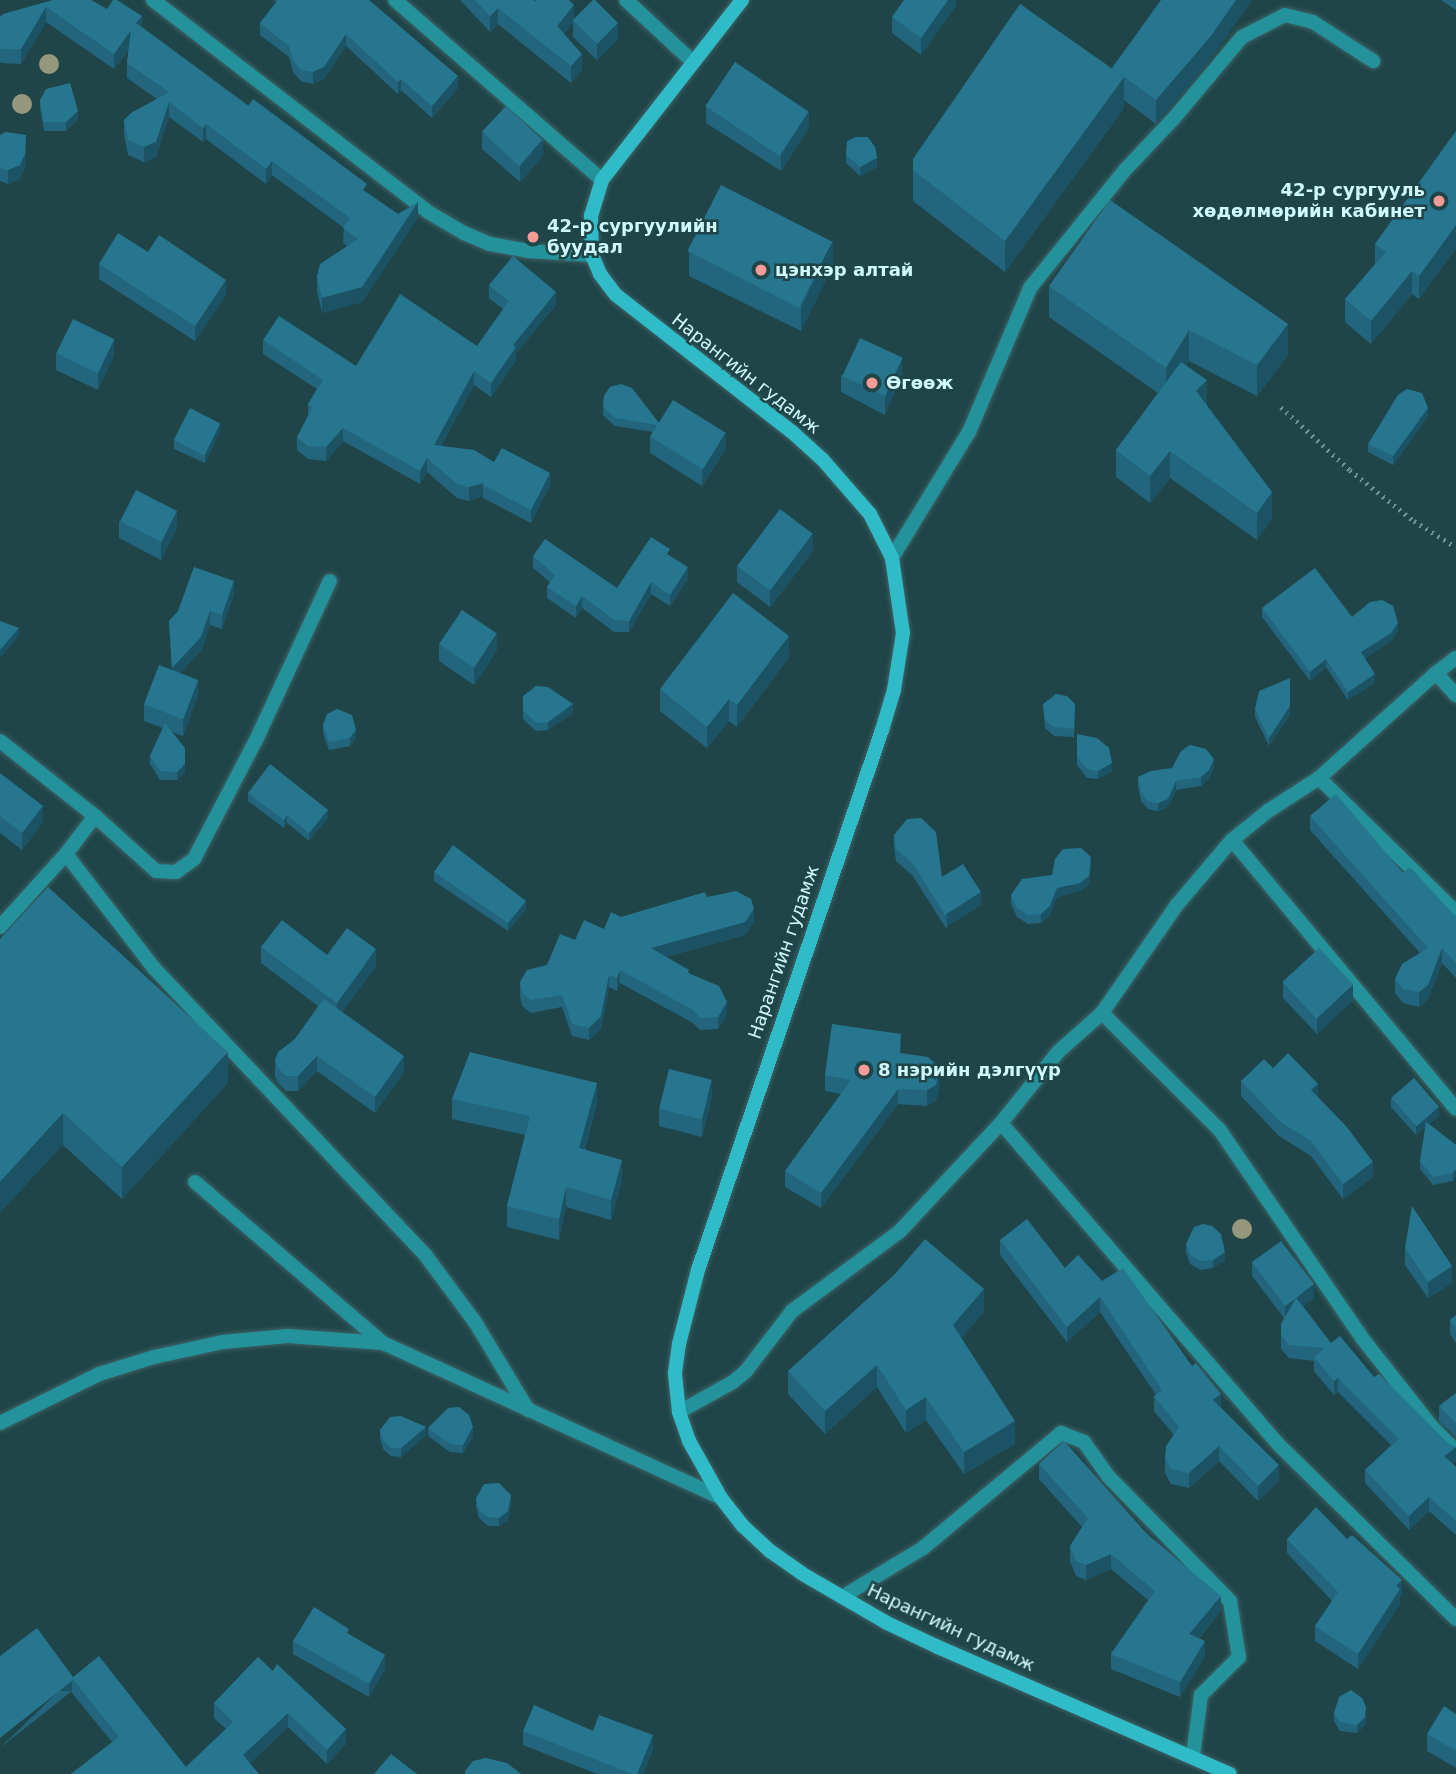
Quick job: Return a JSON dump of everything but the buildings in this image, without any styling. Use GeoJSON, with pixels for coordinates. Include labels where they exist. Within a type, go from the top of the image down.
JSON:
{"type":"FeatureCollection","features":[{"type":"Feature","properties":{"kind":"main road","name":"Нарангийн гудамж"},"geometry":{"type":"LineString","coordinates":[[742,0],[602,180],[591,215],[592,255],[600,274],[636,314],[791,431],[823,460],[870,514],[892,558],[903,633],[894,690],[698,1270],[679,1344],[675,1374],[679,1412],[689,1441],[721,1498],[743,1526],[770,1551],[842,1597],[938,1647],[1230,1774]]}},
{"type":"Feature","properties":{"kind":"street"},"geometry":{"type":"LineString","coordinates":[[153,0],[428,212],[464,233],[490,244],[528,251],[592,255]]}},
{"type":"Feature","properties":{"kind":"street"},"geometry":{"type":"LineString","coordinates":[[395,0],[602,180]]}},
{"type":"Feature","properties":{"kind":"street"},"geometry":{"type":"LineString","coordinates":[[626,0],[693,62]]}},
{"type":"Feature","properties":{"kind":"street"},"geometry":{"type":"LineString","coordinates":[[892,558],[969,432],[1030,288],[1125,170],[1175,117],[1242,37],[1284,15],[1313,22],[1373,61]]}},
{"type":"Feature","properties":{"kind":"street"},"geometry":{"type":"LineString","coordinates":[[0,741],[95,816],[156,871],[176,872],[194,859],[257,738],[330,581]]}},
{"type":"Feature","properties":{"kind":"street"},"geometry":{"type":"LineString","coordinates":[[679,1412],[713,1395],[740,1376],[792,1311],[900,1231],[1001,1123],[1058,1052],[1102,1013],[1176,906],[1232,840],[1268,811],[1319,778],[1436,673],[1456,659]]}},
{"type":"Feature","properties":{"kind":"street"},"geometry":{"type":"LineString","coordinates":[[1436,673],[1456,695]]}},
{"type":"Feature","properties":{"kind":"street"},"geometry":{"type":"LineString","coordinates":[[1319,778],[1456,912]]}},
{"type":"Feature","properties":{"kind":"street"},"geometry":{"type":"LineString","coordinates":[[0,927],[95,816]]}},
{"type":"Feature","properties":{"kind":"street"},"geometry":{"type":"LineString","coordinates":[[1232,840],[1456,1109]]}},
{"type":"Feature","properties":{"kind":"street"},"geometry":{"type":"LineString","coordinates":[[65,854],[153,967],[426,1256],[475,1322],[528,1410]]}},
{"type":"Feature","properties":{"kind":"street"},"geometry":{"type":"LineString","coordinates":[[1102,1013],[1219,1129],[1362,1338],[1432,1427],[1456,1451]]}},
{"type":"Feature","properties":{"kind":"street"},"geometry":{"type":"LineString","coordinates":[[1001,1123],[1278,1444],[1456,1619]]}},
{"type":"Feature","properties":{"kind":"street"},"geometry":{"type":"LineString","coordinates":[[195,1182],[383,1343],[721,1498]]}},
{"type":"Feature","properties":{"kind":"street"},"geometry":{"type":"LineString","coordinates":[[0,1423],[99,1374],[153,1357],[223,1342],[288,1336],[383,1343]]}},
{"type":"Feature","properties":{"kind":"street"},"geometry":{"type":"LineString","coordinates":[[842,1597],[923,1548],[1061,1433],[1084,1442],[1108,1476],[1230,1601],[1239,1657],[1200,1695],[1193,1756]]}},
{"type":"Feature","properties":{"kind":"path"},"geometry":{"type":"LineString","coordinates":[[1281,407],[1403,512],[1456,547]]}},
{"type":"Feature","properties":{"kind":"place","name":"42-p сургууль хөдөлмөрийн кабинет"},"geometry":{"type":"Point","coordinates":[1439,201]}},
{"type":"Feature","properties":{"kind":"place","name":"42-р сургуулийн буудал"},"geometry":{"type":"Point","coordinates":[533,237]}},
{"type":"Feature","properties":{"kind":"place","name":"цэнхэр алтай"},"geometry":{"type":"Point","coordinates":[761,270]}},
{"type":"Feature","properties":{"kind":"place","name":"Өгөөж"},"geometry":{"type":"Point","coordinates":[872,383]}},
{"type":"Feature","properties":{"kind":"place","name":"8 нэрийн дэлгүүр"},"geometry":{"type":"Point","coordinates":[864,1070]}}]}
